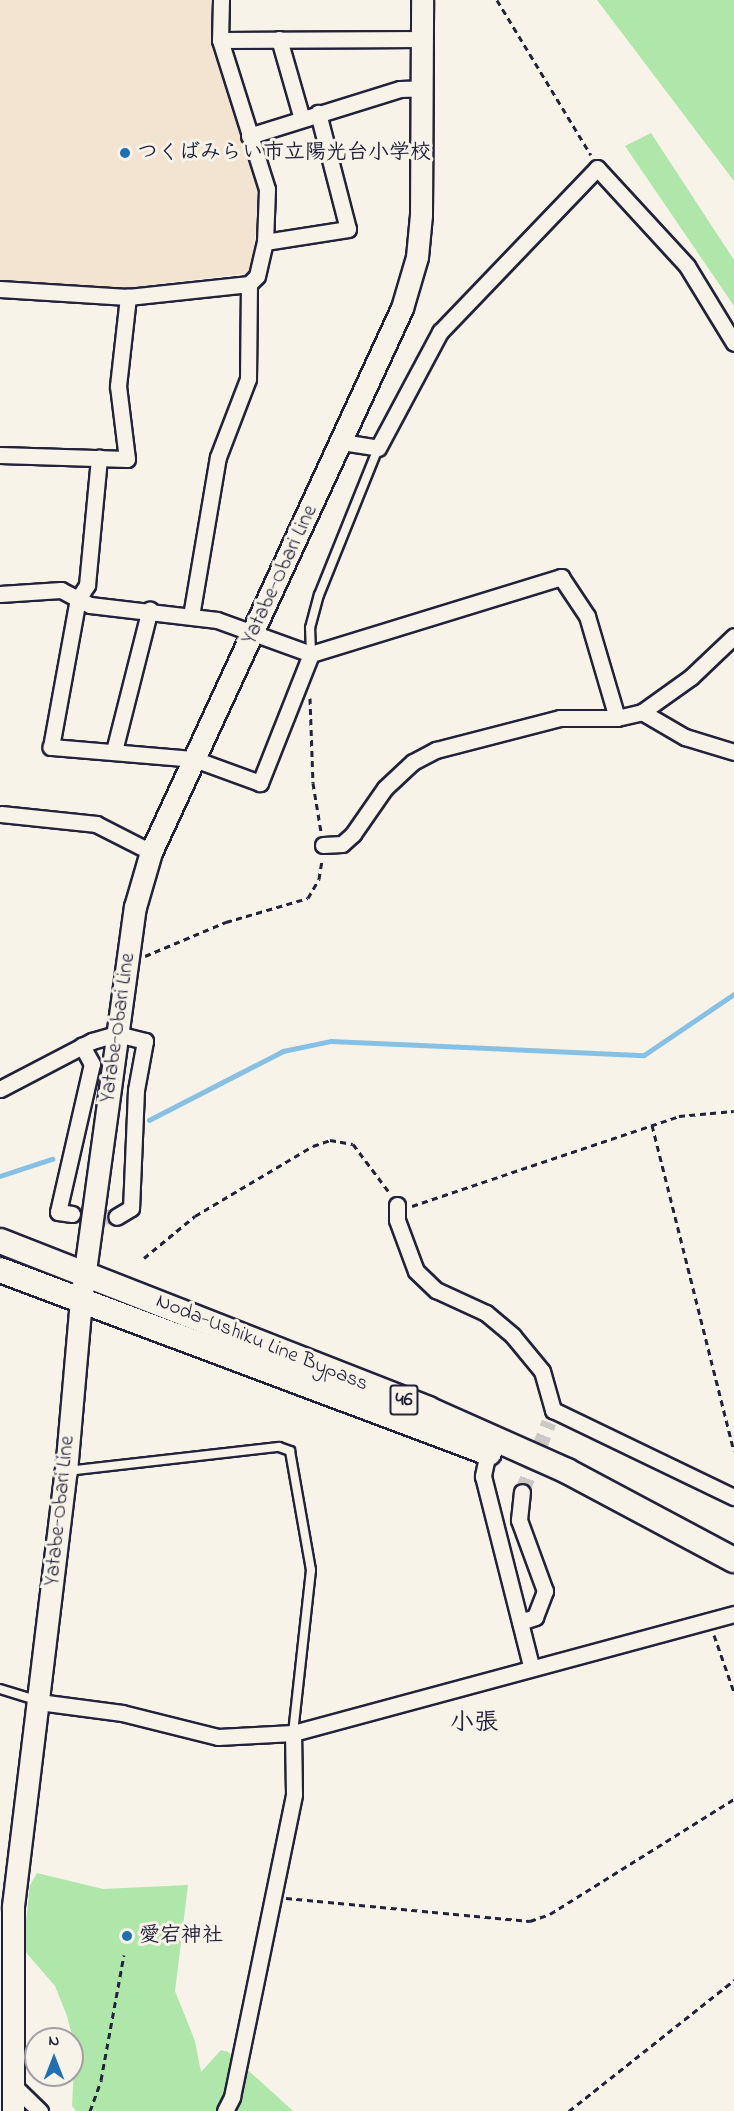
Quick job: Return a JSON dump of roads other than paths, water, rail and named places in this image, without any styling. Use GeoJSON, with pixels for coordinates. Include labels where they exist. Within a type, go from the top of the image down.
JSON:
{"type":"FeatureCollection","features":[{"type":"Feature","properties":{"kind":"main road","name":"Yatabe-Obari Line"},"geometry":{"type":"LineString","coordinates":[[13,2111],[15,2087],[7,2017],[13,1906],[66,1471],[81,1300],[135,906],[151,852],[402,308],[417,257],[424,88],[422,0]]}},
{"type":"Feature","properties":{"kind":"main road","name":"Noda-Ushiku Line Bypass"},"geometry":{"type":"LineString","coordinates":[[0,1241],[428,1409],[567,1471],[723,1555]]}},
{"type":"Feature","properties":{"kind":"main road","name":"Noda-Ushiku Line Bypass"},"geometry":{"type":"LineString","coordinates":[[0,1270],[488,1452],[723,1555]]}},
{"type":"Feature","properties":{"kind":"street"},"geometry":{"type":"LineString","coordinates":[[0,289],[128,297],[249,284],[257,276],[265,242],[267,189],[220,40],[220,0]]}},
{"type":"Feature","properties":{"kind":"street"},"geometry":{"type":"LineString","coordinates":[[279,39],[302,118]]}},
{"type":"Feature","properties":{"kind":"street"},"geometry":{"type":"LineString","coordinates":[[220,40],[424,39]]}},
{"type":"Feature","properties":{"kind":"street"},"geometry":{"type":"LineString","coordinates":[[249,136],[400,89],[424,88]]}},
{"type":"Feature","properties":{"kind":"street"},"geometry":{"type":"LineString","coordinates":[[265,242],[348,229],[318,113]]}},
{"type":"Feature","properties":{"kind":"street"},"geometry":{"type":"LineString","coordinates":[[342,442],[378,448],[441,332],[597,168],[687,266],[734,343]]}},
{"type":"Feature","properties":{"kind":"street"},"geometry":{"type":"LineString","coordinates":[[191,616],[218,457],[248,379],[249,284]]}},
{"type":"Feature","properties":{"kind":"street"},"geometry":{"type":"LineString","coordinates":[[0,455],[127,459],[118,387],[128,297]]}},
{"type":"Feature","properties":{"kind":"street"},"geometry":{"type":"LineString","coordinates":[[99,458],[87,585],[78,599],[51,747],[194,759],[260,783],[311,654]]}},
{"type":"Feature","properties":{"kind":"street"},"geometry":{"type":"LineString","coordinates":[[0,594],[61,590],[90,605],[150,609],[191,616],[254,633],[311,654],[561,577],[587,615],[616,718]]}},
{"type":"Feature","properties":{"kind":"street"},"geometry":{"type":"LineString","coordinates":[[114,751],[150,609]]}},
{"type":"Feature","properties":{"kind":"street"},"geometry":{"type":"LineString","coordinates":[[323,845],[342,844],[385,788],[412,762],[436,750],[560,718],[616,718],[642,712],[691,677],[734,636]]}},
{"type":"Feature","properties":{"kind":"street"},"geometry":{"type":"LineString","coordinates":[[642,712],[685,737],[734,752]]}},
{"type":"Feature","properties":{"kind":"street"},"geometry":{"type":"LineString","coordinates":[[2,814],[96,824],[151,852]]}},
{"type":"Feature","properties":{"kind":"street"},"geometry":{"type":"LineString","coordinates":[[0,1089],[82,1046],[117,1034],[145,1041],[136,1090],[131,1208],[116,1217]]}},
{"type":"Feature","properties":{"kind":"street"},"geometry":{"type":"LineString","coordinates":[[72,1214],[58,1212],[92,1064],[82,1046]]}},
{"type":"Feature","properties":{"kind":"street"},"geometry":{"type":"LineString","coordinates":[[397,1205],[397,1220],[416,1271],[436,1290],[486,1313],[513,1336],[542,1371],[551,1416],[734,1497]]}},
{"type":"Feature","properties":{"kind":"street"},"geometry":{"type":"LineString","coordinates":[[488,1452],[483,1476],[531,1666]]}},
{"type":"Feature","properties":{"kind":"street"},"geometry":{"type":"LineString","coordinates":[[520,1622],[535,1617],[544,1591],[519,1520],[522,1492]]}},
{"type":"Feature","properties":{"kind":"street"},"geometry":{"type":"LineString","coordinates":[[39,1702],[122,1713],[218,1737],[293,1733],[531,1666],[734,1614]]}},
{"type":"Feature","properties":{"kind":"street"},"geometry":{"type":"LineString","coordinates":[[225,2111],[232,2097],[294,1794],[293,1733]]}},
{"type":"Feature","properties":{"kind":"street"},"geometry":{"type":"LineString","coordinates":[[15,2087],[40,2111]]}},
{"type":"Feature","properties":{"kind":"lane"},"geometry":{"type":"LineString","coordinates":[[311,654],[310,628],[319,595],[378,448]]}},
{"type":"Feature","properties":{"kind":"lane"},"geometry":{"type":"LineString","coordinates":[[66,1471],[279,1447],[290,1451],[311,1570],[293,1733]]}},
{"type":"Feature","properties":{"kind":"lane"},"geometry":{"type":"LineString","coordinates":[[0,1689],[39,1702]]}},
{"type":"Feature","properties":{"kind":"waterway"},"geometry":{"type":"LineString","coordinates":[[149,1120],[283,1051],[331,1041],[644,1055],[734,994]]}},
{"type":"Feature","properties":{"kind":"waterway"},"geometry":{"type":"LineString","coordinates":[[0,1176],[52,1159]]}},
{"type":"Feature","properties":{"kind":"tunnel"},"geometry":{"type":"LineString","coordinates":[[72,1214],[116,1217]]}},
{"type":"Feature","properties":{"kind":"tunnel"},"geometry":{"type":"LineString","coordinates":[[522,1492],[549,1422]]}},
{"type":"Feature","properties":{"kind":"place","name":"つくばみらい市立陽光台小学校"},"geometry":{"type":"Point","coordinates":[125,153]}},
{"type":"Feature","properties":{"kind":"place","name":"愛宕神社"},"geometry":{"type":"Point","coordinates":[127,1936]}},
{"type":"Feature","properties":{"kind":"district","name":"小張"},"geometry":{"type":"Point","coordinates":[474,1724]}}]}
